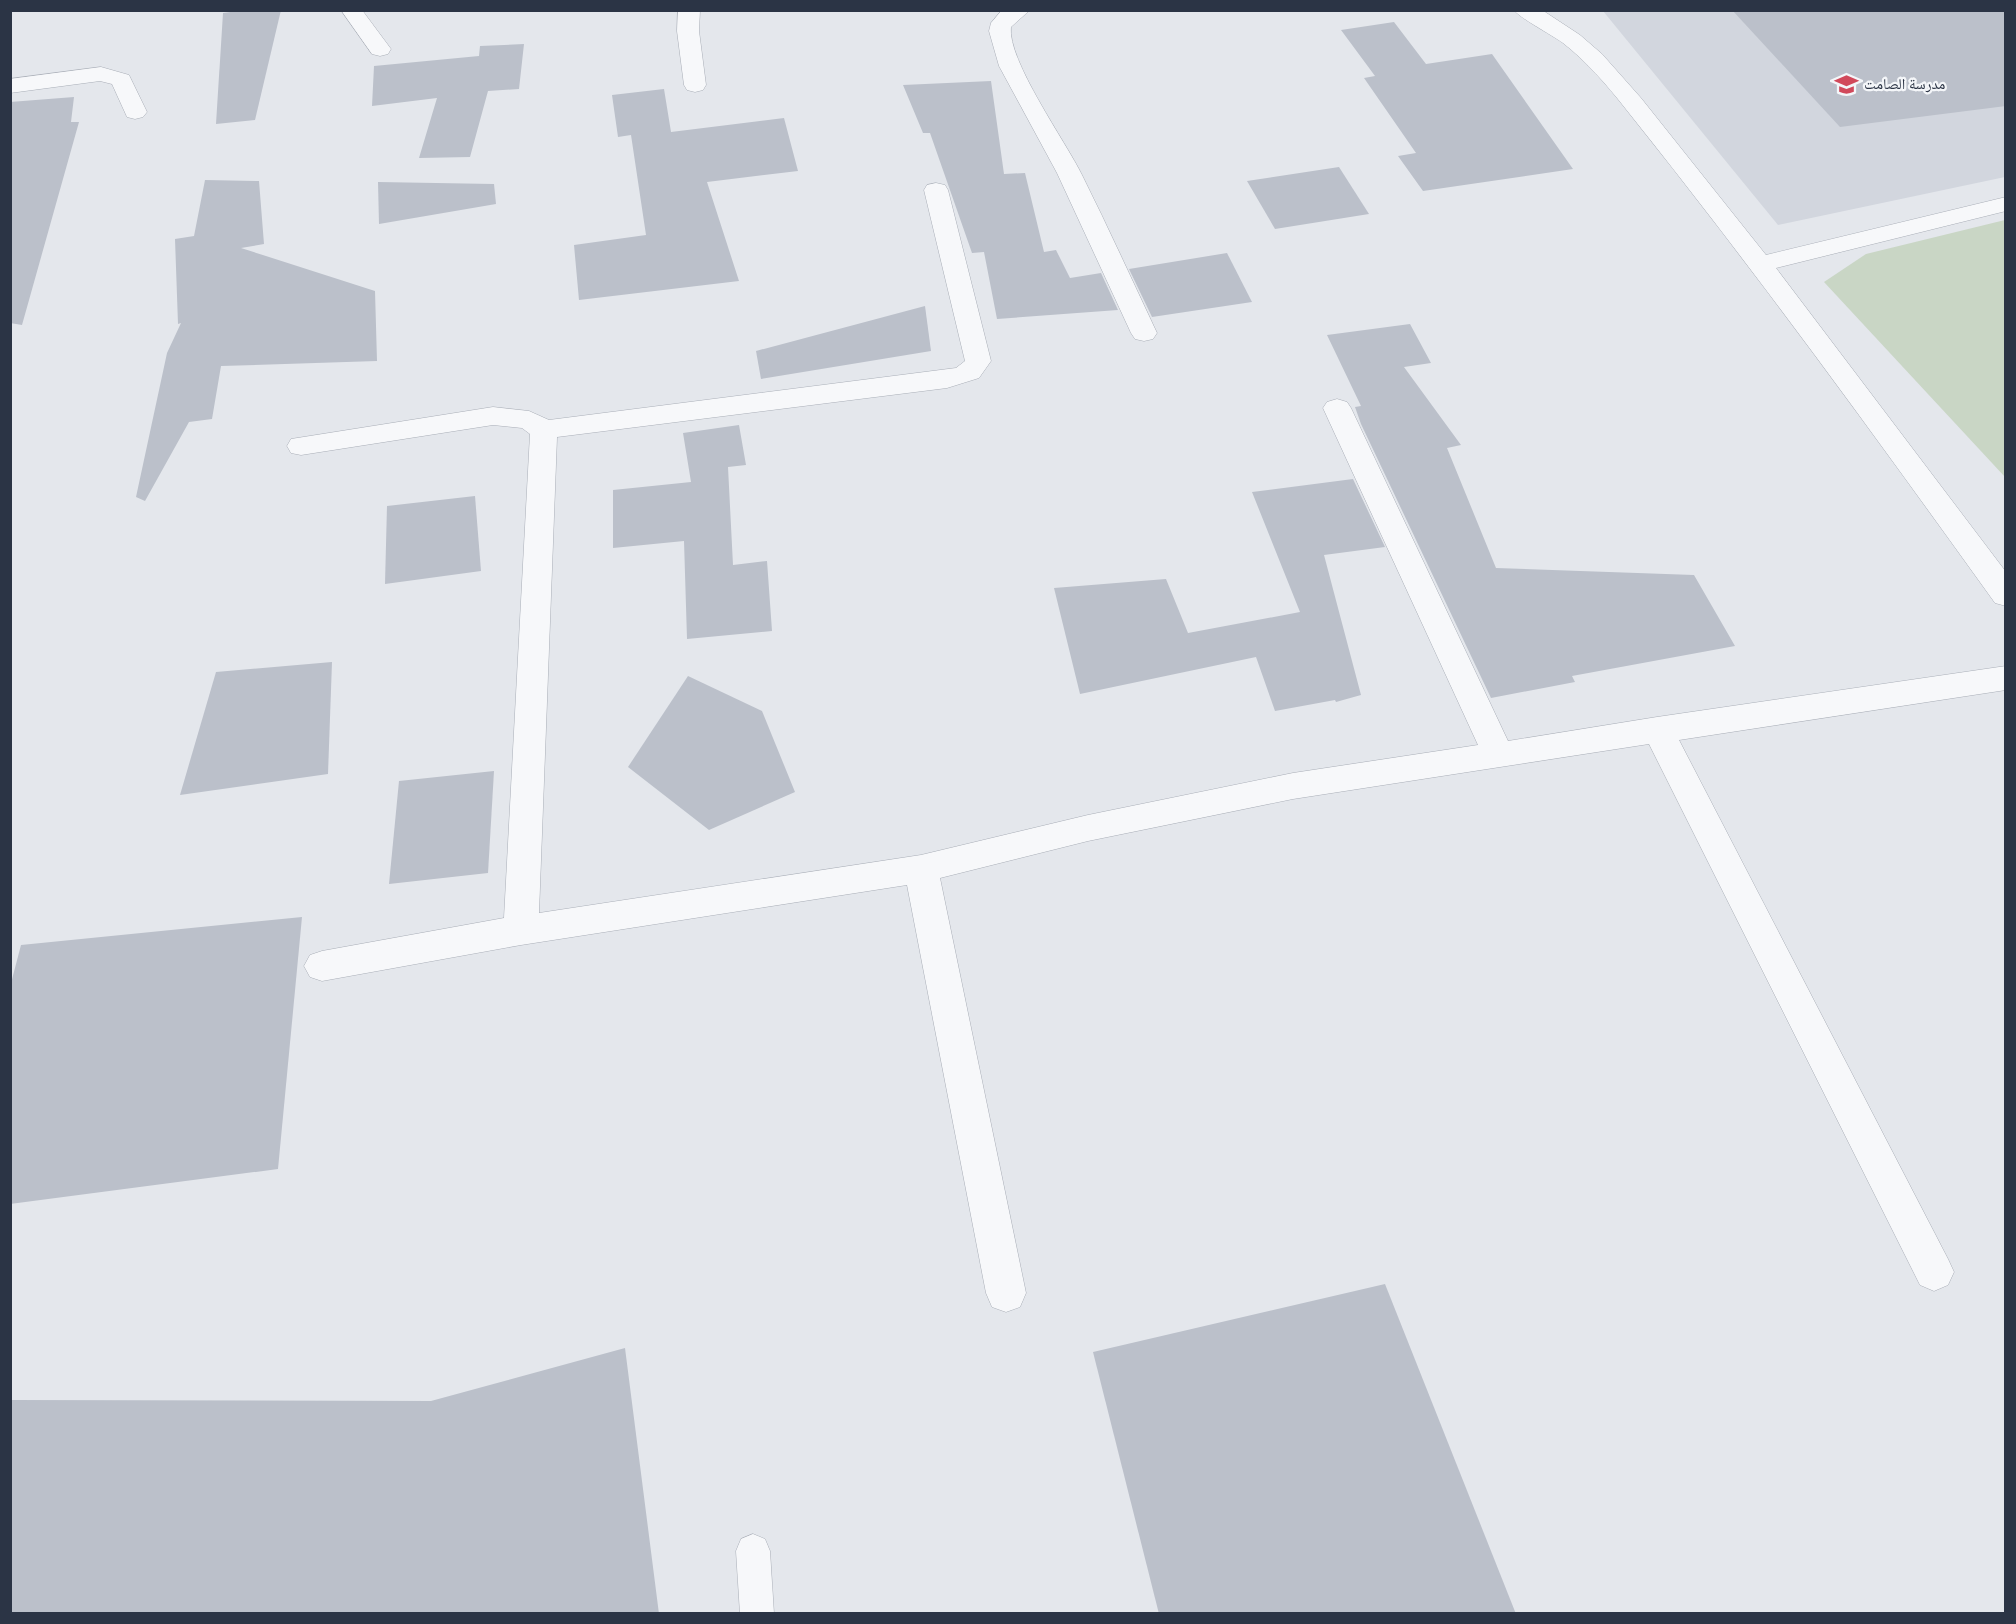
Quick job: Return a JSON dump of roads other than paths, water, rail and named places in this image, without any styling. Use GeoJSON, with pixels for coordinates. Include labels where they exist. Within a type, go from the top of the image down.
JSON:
{"type":"FeatureCollection","features":[{"type":"Feature","properties":{"kind":"street"},"geometry":{"type":"LineString","coordinates":[[351,10],[380,49]]}},
{"type":"Feature","properties":{"kind":"street"},"geometry":{"type":"LineString","coordinates":[[689,10],[688,31],[695,85]]}},
{"type":"Feature","properties":{"kind":"street"},"geometry":{"type":"LineString","coordinates":[[1020,10],[1004,20],[1000,27],[1000,36],[1014,71],[1058,150],[1144,333]]}},
{"type":"Feature","properties":{"kind":"street"},"geometry":{"type":"LineString","coordinates":[[1524,10],[1545,19],[1593,56],[1761,264],[2006,595]]}},
{"type":"Feature","properties":{"kind":"street"},"geometry":{"type":"LineString","coordinates":[[10,86],[101,74],[122,80],[135,112]]}},
{"type":"Feature","properties":{"kind":"street"},"geometry":{"type":"LineString","coordinates":[[301,446],[493,416],[529,420],[544,430],[947,379],[968,374],[975,369],[978,361],[936,190]]}},
{"type":"Feature","properties":{"kind":"street"},"geometry":{"type":"LineString","coordinates":[[1761,264],[2006,204]]}},
{"type":"Feature","properties":{"kind":"street"},"geometry":{"type":"LineString","coordinates":[[1337,408],[1499,756]]}},
{"type":"Feature","properties":{"kind":"street"},"geometry":{"type":"LineString","coordinates":[[521,930],[544,430]]}},
{"type":"Feature","properties":{"kind":"street"},"geometry":{"type":"LineString","coordinates":[[322,966],[521,930],[921,869],[1088,828],[1293,786],[1499,756],[1657,729],[2006,678]]}},
{"type":"Feature","properties":{"kind":"street"},"geometry":{"type":"LineString","coordinates":[[1657,729],[1934,1272]]}},
{"type":"Feature","properties":{"kind":"street"},"geometry":{"type":"LineString","coordinates":[[921,869],[1006,1293]]}},
{"type":"Feature","properties":{"kind":"lane"},"geometry":{"type":"LineString","coordinates":[[753,1551],[757,1614]]}},
{"type":"Feature","properties":{"kind":"place","name":"مدرسة الصامت"},"geometry":{"type":"Point","coordinates":[1846,84]}}]}
